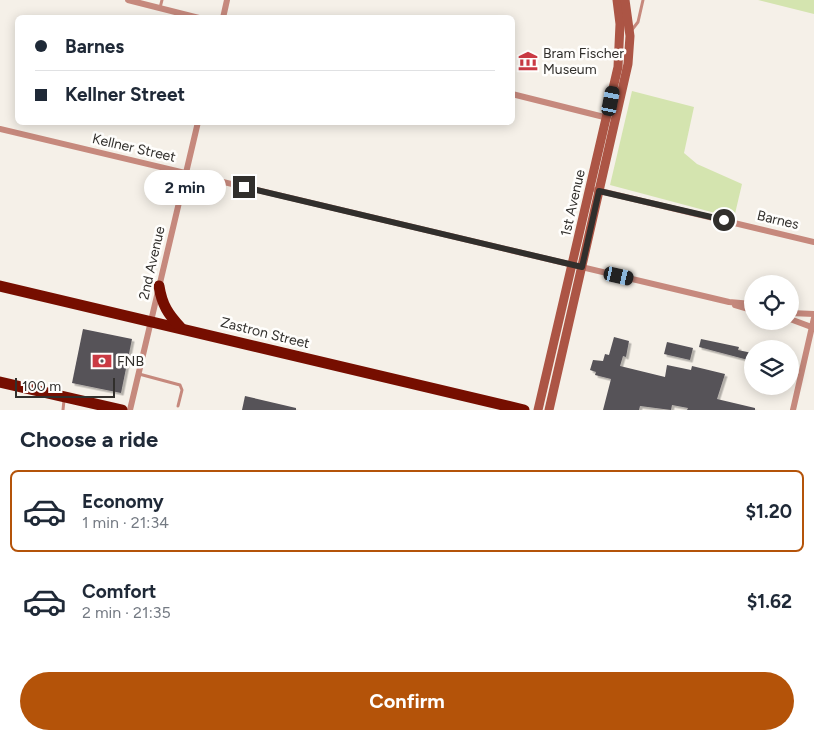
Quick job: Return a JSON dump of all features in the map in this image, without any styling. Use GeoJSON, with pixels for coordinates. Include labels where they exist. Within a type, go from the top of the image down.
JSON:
{"type":"FeatureCollection","features":[{"type":"Feature","properties":{"kind":"highway","name":"Zastron Street"},"geometry":{"type":"LineString","coordinates":[[0,286],[524,410]]}},
{"type":"Feature","properties":{"kind":"highway"},"geometry":{"type":"LineString","coordinates":[[159,286],[166,311],[181,328]]}},
{"type":"Feature","properties":{"kind":"highway"},"geometry":{"type":"LineString","coordinates":[[0,382],[122,410]]}},
{"type":"Feature","properties":{"kind":"street"},"geometry":{"type":"LineString","coordinates":[[128,0],[187,15]]}},
{"type":"Feature","properties":{"kind":"street"},"geometry":{"type":"LineString","coordinates":[[224,15],[227,0]]}},
{"type":"Feature","properties":{"kind":"street","name":"1st Avenue"},"geometry":{"type":"LineString","coordinates":[[612,118],[621,36],[617,0]]}},
{"type":"Feature","properties":{"kind":"street","name":"1st Avenue"},"geometry":{"type":"LineString","coordinates":[[549,410],[595,190],[612,118],[628,64],[630,34],[625,0]]}},
{"type":"Feature","properties":{"kind":"street"},"geometry":{"type":"LineString","coordinates":[[621,36],[630,34]]}},
{"type":"Feature","properties":{"kind":"street"},"geometry":{"type":"LineString","coordinates":[[515,95],[612,118]]}},
{"type":"Feature","properties":{"kind":"street","name":"2nd Avenue"},"geometry":{"type":"LineString","coordinates":[[130,410],[197,125]]}},
{"type":"Feature","properties":{"kind":"street","name":"Kellner Street"},"geometry":{"type":"LineString","coordinates":[[0,129],[729,302],[744,307]]}},
{"type":"Feature","properties":{"kind":"street","name":"Barnes"},"geometry":{"type":"LineString","coordinates":[[595,190],[814,242]]}},
{"type":"Feature","properties":{"kind":"street","name":"1st Avenue"},"geometry":{"type":"LineString","coordinates":[[538,410],[578,266]]}},
{"type":"Feature","properties":{"kind":"street","name":"Kellner Street"},"geometry":{"type":"LineString","coordinates":[[729,302],[744,303]]}},
{"type":"Feature","properties":{"kind":"street"},"geometry":{"type":"LineString","coordinates":[[799,313],[814,314]]}},
{"type":"Feature","properties":{"kind":"street"},"geometry":{"type":"LineString","coordinates":[[793,410],[814,318]]}},
{"type":"Feature","properties":{"kind":"street"},"geometry":{"type":"LineString","coordinates":[[799,322],[813,327]]}},
{"type":"Feature","properties":{"kind":"lane"},"geometry":{"type":"LineString","coordinates":[[160,8],[162,0]]}},
{"type":"Feature","properties":{"kind":"lane"},"geometry":{"type":"LineString","coordinates":[[630,34],[638,22],[642,0]]}},
{"type":"Feature","properties":{"kind":"lane"},"geometry":{"type":"LineString","coordinates":[[138,374],[180,385],[182,390],[178,406]]}},
{"type":"Feature","properties":{"kind":"lane"},"geometry":{"type":"LineString","coordinates":[[63,410],[65,397]]}},
{"type":"Feature","properties":{"kind":"green space"},"geometry":{"type":"Polygon","coordinates":[[[758,0],[814,0],[814,14],[758,0]]]}},
{"type":"Feature","properties":{"kind":"green space"},"geometry":{"type":"Polygon","coordinates":[[[632,91],[694,107],[684,153],[697,164],[742,184],[734,218],[610,185],[632,91]]]}},
{"type":"Feature","properties":{"kind":"building","name":"FNB"},"geometry":{"type":"Polygon","coordinates":[[[83,329],[132,339],[121,393],[72,383],[83,329]]]}},
{"type":"Feature","properties":{"kind":"building"},"geometry":{"type":"Polygon","coordinates":[[[614,337],[629,341],[626,357],[623,356],[620,366],[665,377],[667,365],[691,370],[692,366],[725,374],[717,399],[755,408],[755,410],[687,410],[688,408],[672,405],[671,410],[640,406],[639,410],[603,410],[611,379],[595,375],[596,372],[590,370],[593,360],[603,361],[605,354],[609,355],[614,337]]]}},
{"type":"Feature","properties":{"kind":"building"},"geometry":{"type":"Polygon","coordinates":[[[701,339],[739,347],[738,350],[744,351],[744,359],[699,347],[701,339]]]}},
{"type":"Feature","properties":{"kind":"building"},"geometry":{"type":"Polygon","coordinates":[[[667,342],[693,348],[690,360],[664,354],[667,342]]]}},
{"type":"Feature","properties":{"kind":"building"},"geometry":{"type":"Polygon","coordinates":[[[245,396],[296,408],[296,410],[242,410],[245,396]]]}},
{"type":"Feature","properties":{"kind":"place","name":"Bram Fischer Museum"},"geometry":{"type":"Point","coordinates":[528,61]}},
{"type":"Feature","properties":{"kind":"place","name":"FNB"},"geometry":{"type":"Point","coordinates":[102,361]}},
{"type":"Feature","properties":{"kind":"route"},"geometry":{"type":"LineString","coordinates":[[244,187],[582,267],[599,191],[724,220]]}}]}
